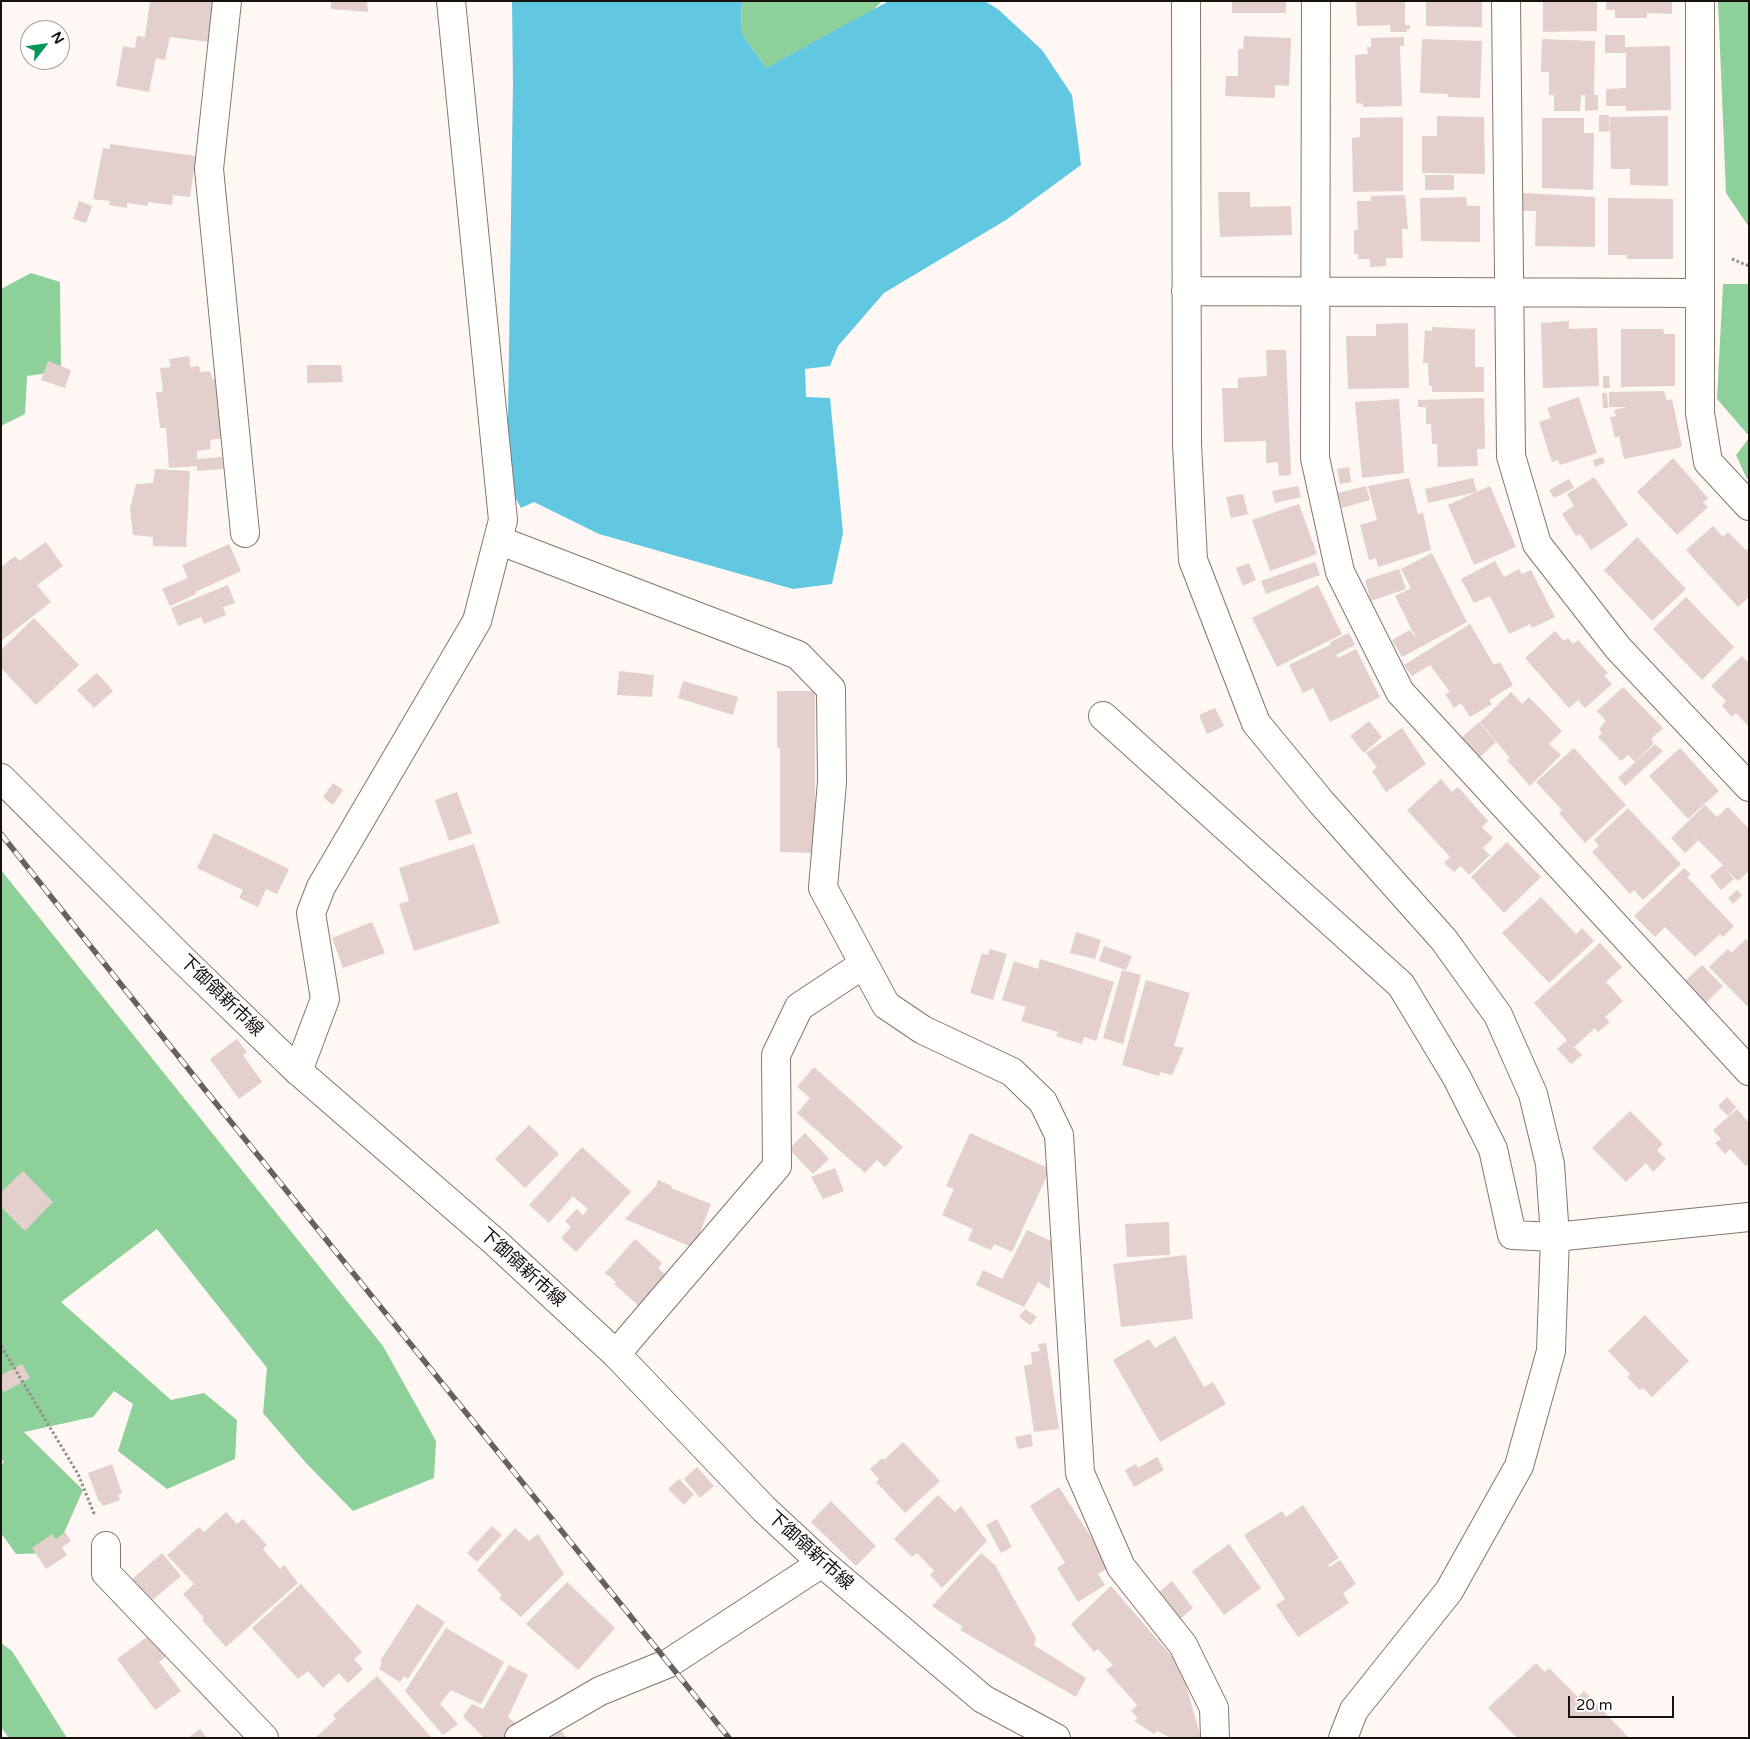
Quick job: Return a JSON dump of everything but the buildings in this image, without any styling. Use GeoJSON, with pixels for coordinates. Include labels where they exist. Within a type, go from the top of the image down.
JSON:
{"type":"FeatureCollection","features":[{"type":"Feature","properties":{"kind":"street"},"geometry":{"type":"LineString","coordinates":[[227,1],[209,169],[245,533]]}},
{"type":"Feature","properties":{"kind":"street"},"geometry":{"type":"LineString","coordinates":[[298,1071],[325,998],[311,913],[321,887],[477,621],[503,520],[451,1]]}},
{"type":"Feature","properties":{"kind":"street"},"geometry":{"type":"LineString","coordinates":[[1186,1],[1187,444],[1193,560],[1256,723],[1321,802],[1444,940],[1498,1015],[1533,1094],[1550,1164],[1555,1237],[1551,1351],[1518,1466],[1450,1592],[1354,1710],[1343,1738]]}},
{"type":"Feature","properties":{"kind":"street"},"geometry":{"type":"LineString","coordinates":[[1316,1],[1315,458],[1340,572],[1400,692],[1749,1071]]}},
{"type":"Feature","properties":{"kind":"street"},"geometry":{"type":"LineString","coordinates":[[1506,1],[1511,456],[1537,544],[1618,648],[1749,787]]}},
{"type":"Feature","properties":{"kind":"street"},"geometry":{"type":"LineString","coordinates":[[1700,1],[1700,413],[1708,462],[1749,506]]}},
{"type":"Feature","properties":{"kind":"street"},"geometry":{"type":"LineString","coordinates":[[1186,291],[1700,293]]}},
{"type":"Feature","properties":{"kind":"street"},"geometry":{"type":"LineString","coordinates":[[498,540],[798,655],[830,689],[832,782],[822,888],[886,1006],[923,1030],[1012,1072],[1043,1102],[1059,1135],[1080,1472],[1121,1567],[1183,1645],[1214,1708],[1215,1738]]}},
{"type":"Feature","properties":{"kind":"street"},"geometry":{"type":"LineString","coordinates":[[1103,716],[1401,985],[1456,1076],[1493,1149],[1512,1236],[1555,1237],[1749,1216]]}},
{"type":"Feature","properties":{"kind":"street","name":"下御領新市線"},"geometry":{"type":"LineString","coordinates":[[1,778],[159,936],[298,1071],[495,1242],[616,1354],[764,1509],[822,1563],[983,1699],[1056,1738]]}},
{"type":"Feature","properties":{"kind":"street"},"geometry":{"type":"LineString","coordinates":[[616,1354],[777,1166],[776,1055],[799,1007],[864,964]]}},
{"type":"Feature","properties":{"kind":"street"},"geometry":{"type":"LineString","coordinates":[[106,1546],[106,1573],[264,1738]]}},
{"type":"Feature","properties":{"kind":"street"},"geometry":{"type":"LineString","coordinates":[[519,1738],[600,1690],[670,1663],[822,1563]]}},
{"type":"Feature","properties":{"kind":"path"},"geometry":{"type":"LineString","coordinates":[[1,1346],[78,1474],[106,1546]]}},
{"type":"Feature","properties":{"kind":"green space"},"geometry":{"type":"Polygon","coordinates":[[[741,1],[882,1],[871,12],[766,68],[742,34],[741,1]]]}},
{"type":"Feature","properties":{"kind":"green space"},"geometry":{"type":"Polygon","coordinates":[[[1718,1],[1749,1],[1749,227],[1726,193],[1718,1]]]}},
{"type":"Feature","properties":{"kind":"green space"},"geometry":{"type":"Polygon","coordinates":[[[31,273],[60,282],[61,371],[27,376],[25,414],[1,426],[1,289],[31,273]]]}},
{"type":"Feature","properties":{"kind":"green space"},"geometry":{"type":"Polygon","coordinates":[[[1723,284],[1749,284],[1749,436],[1717,399],[1723,284]]]}},
{"type":"Feature","properties":{"kind":"green space"},"geometry":{"type":"Polygon","coordinates":[[[1749,438],[1749,478],[1747,479],[1736,455],[1749,438]]]}},
{"type":"Feature","properties":{"kind":"green space"},"geometry":{"type":"Polygon","coordinates":[[[1,870],[383,1346],[436,1441],[434,1478],[353,1511],[306,1463],[263,1413],[267,1368],[157,1229],[61,1302],[171,1400],[204,1393],[237,1420],[235,1459],[167,1489],[118,1451],[133,1404],[114,1391],[93,1417],[24,1432],[83,1490],[55,1553],[16,1554],[1,1533],[1,1465],[4,1462],[1,1458],[1,870]]]}},
{"type":"Feature","properties":{"kind":"green space"},"geometry":{"type":"Polygon","coordinates":[[[1,1643],[12,1651],[67,1738],[9,1738],[1,1727],[1,1643]]]}},
{"type":"Feature","properties":{"kind":"water"},"geometry":{"type":"Polygon","coordinates":[[[512,1],[741,1],[742,34],[766,68],[889,1],[985,1],[999,10],[1042,50],[1072,95],[1081,165],[1006,220],[884,293],[838,346],[830,366],[805,369],[806,397],[830,398],[843,533],[832,584],[793,589],[599,534],[534,502],[521,508],[507,482],[513,83],[512,1]]]}},
{"type":"Feature","properties":{"kind":"railway"},"geometry":{"type":"LineString","coordinates":[[1,834],[206,1091],[729,1738]]}}]}
